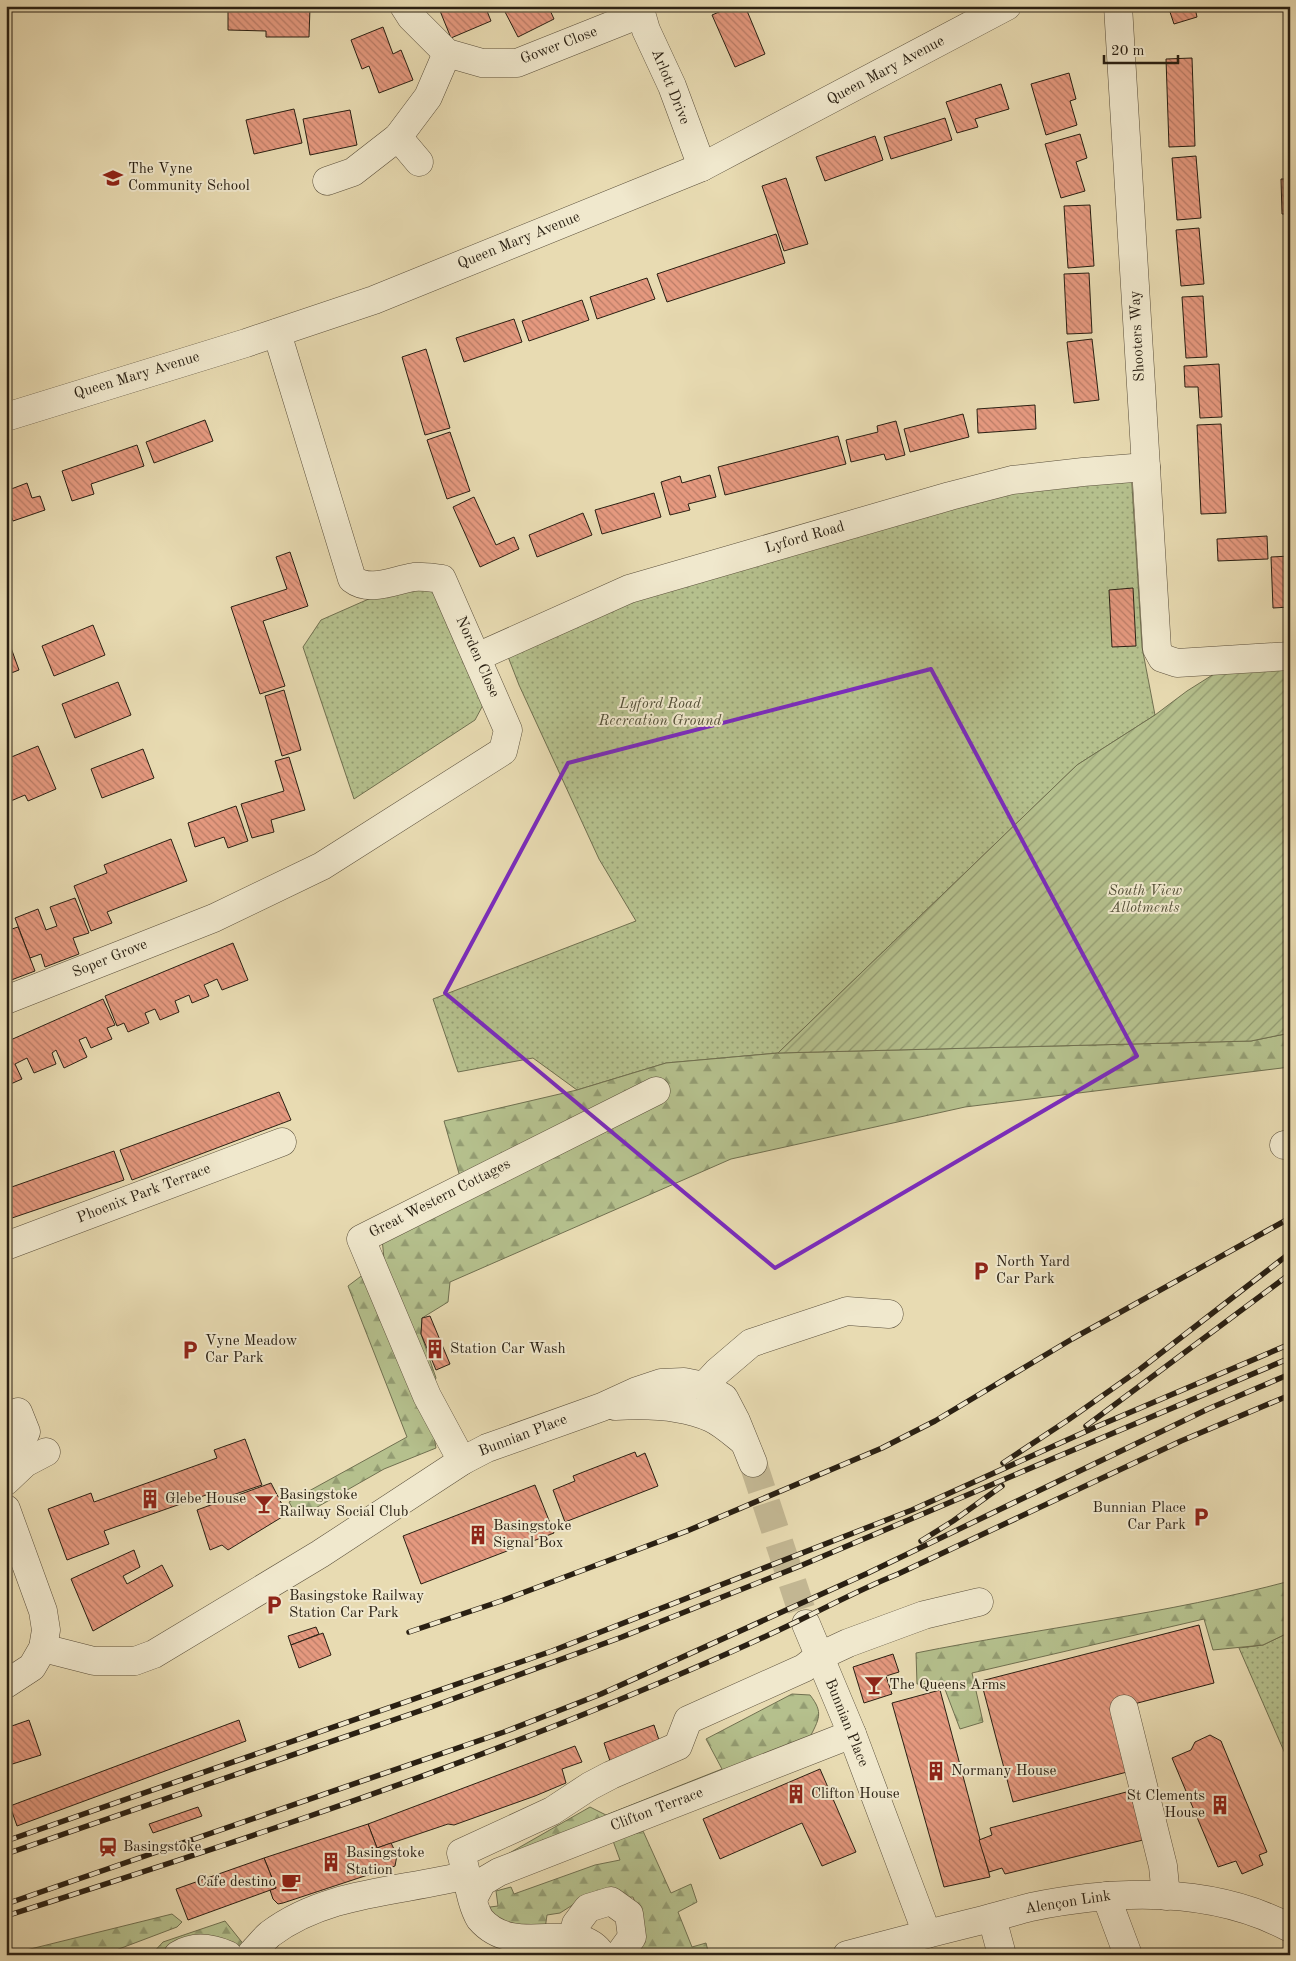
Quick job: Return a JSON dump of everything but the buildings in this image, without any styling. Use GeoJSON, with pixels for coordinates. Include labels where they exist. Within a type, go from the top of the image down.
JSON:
{"type":"FeatureCollection","features":[{"type":"Feature","properties":{"kind":"street","name":"Gower Close"},"geometry":{"type":"LineString","coordinates":[[404,6],[411,17],[447,53],[482,63],[517,63],[639,10]]}},
{"type":"Feature","properties":{"kind":"street","name":"Queen Mary Avenue"},"geometry":{"type":"LineString","coordinates":[[6,417],[278,333],[374,300],[702,167],[1007,6]]}},
{"type":"Feature","properties":{"kind":"street","name":"Shooters Way"},"geometry":{"type":"LineString","coordinates":[[1118,6],[1158,649],[1164,668],[1188,663],[1290,656]]}},
{"type":"Feature","properties":{"kind":"street","name":"Arlott Drive"},"geometry":{"type":"LineString","coordinates":[[639,10],[672,86],[702,167]]}},
{"type":"Feature","properties":{"kind":"street"},"geometry":{"type":"LineString","coordinates":[[327,181],[353,172],[398,137],[428,97],[447,53]]}},
{"type":"Feature","properties":{"kind":"street"},"geometry":{"type":"LineString","coordinates":[[398,137],[419,162]]}},
{"type":"Feature","properties":{"kind":"street","name":"Norden Close"},"geometry":{"type":"LineString","coordinates":[[214,918],[322,866],[503,750],[508,730],[442,579],[416,577],[372,586],[358,583],[352,578],[278,333]]}},
{"type":"Feature","properties":{"kind":"street","name":"Lyford Road"},"geometry":{"type":"LineString","coordinates":[[477,657],[629,589],[950,496],[1012,480],[1083,472],[1146,468]]}},
{"type":"Feature","properties":{"kind":"street","name":"Soper Grove"},"geometry":{"type":"LineString","coordinates":[[6,1000],[214,918]]}},
{"type":"Feature","properties":{"kind":"street","name":"Great Western Cottages"},"geometry":{"type":"LineString","coordinates":[[455,1466],[361,1239],[656,1091]]}},
{"type":"Feature","properties":{"kind":"street","name":"Phoenix Park Terrace"},"geometry":{"type":"LineString","coordinates":[[6,1246],[282,1142]]}},
{"type":"Feature","properties":{"kind":"street"},"geometry":{"type":"LineString","coordinates":[[704,1386],[717,1372],[751,1343],[847,1311],[889,1314]]}},
{"type":"Feature","properties":{"kind":"street","name":"Bunnian Place"},"geometry":{"type":"LineString","coordinates":[[43,1648],[94,1661],[135,1661],[154,1654],[320,1554],[455,1466],[487,1448],[602,1407],[637,1391],[661,1383],[684,1382],[704,1386],[724,1398],[749,1452],[712,1418],[677,1408],[641,1405],[602,1407]]}},
{"type":"Feature","properties":{"kind":"street"},"geometry":{"type":"LineString","coordinates":[[6,1455],[21,1441],[26,1432],[18,1412]]}},
{"type":"Feature","properties":{"kind":"street"},"geometry":{"type":"LineString","coordinates":[[6,1481],[25,1463],[46,1452]]}},
{"type":"Feature","properties":{"kind":"street"},"geometry":{"type":"LineString","coordinates":[[6,1509],[44,1617],[46,1630],[43,1648],[32,1667],[6,1684]]}},
{"type":"Feature","properties":{"kind":"street"},"geometry":{"type":"LineString","coordinates":[[602,1955],[599,1949],[588,1943],[572,1940],[534,1946],[508,1944],[492,1935],[479,1918],[461,1853],[552,1811],[611,1774],[678,1746],[688,1720],[804,1668],[818,1657],[924,1615],[979,1602]]}},
{"type":"Feature","properties":{"kind":"street","name":"Bunnian Place"},"geometry":{"type":"LineString","coordinates":[[806,1624],[818,1657],[852,1734],[921,1942]]}},
{"type":"Feature","properties":{"kind":"street"},"geometry":{"type":"LineString","coordinates":[[1124,1709],[1163,1866],[1166,1896]]}},
{"type":"Feature","properties":{"kind":"street","name":"Clifton Terrace"},"geometry":{"type":"LineString","coordinates":[[470,1887],[498,1872],[852,1734]]}},
{"type":"Feature","properties":{"kind":"street"},"geometry":{"type":"LineString","coordinates":[[178,1955],[184,1951],[200,1948],[240,1954],[301,1916],[333,1903],[384,1890],[426,1885],[470,1887]]}},
{"type":"Feature","properties":{"kind":"street","name":"Alençon Link"},"geometry":{"type":"LineString","coordinates":[[847,1955],[921,1942],[992,1918],[1029,1908],[1106,1896],[1141,1894],[1202,1900],[1252,1912],[1290,1928]]}},
{"type":"Feature","properties":{"kind":"street"},"geometry":{"type":"LineString","coordinates":[[1106,1896],[1128,1955]]}},
{"type":"Feature","properties":{"kind":"street"},"geometry":{"type":"LineString","coordinates":[[572,1940],[576,1924],[588,1908],[611,1901],[629,1914],[632,1937],[618,1955]]}},
{"type":"Feature","properties":{"kind":"street"},"geometry":{"type":"LineString","coordinates":[[992,1918],[1002,1955]]}},
{"type":"Feature","properties":{"kind":"highlighted area"},"geometry":{"type":"Polygon","coordinates":[[[931,669],[1137,1056],[775,1268],[445,993],[568,763],[931,669]]]}},
{"type":"Feature","properties":{"kind":"green space","name":"Lyford Road Recreation Ground"},"geometry":{"type":"Polygon","coordinates":[[[1131,470],[1142,647],[1155,715],[1077,765],[778,1053],[666,1063],[577,1090],[533,1058],[458,1072],[433,999],[636,921],[599,859],[519,685],[507,654],[567,623],[752,561],[995,493],[1131,470]]]}},
{"type":"Feature","properties":{"kind":"green space"},"geometry":{"type":"Polygon","coordinates":[[[436,587],[483,705],[475,720],[354,799],[303,647],[321,620],[371,598],[436,587]]]}},
{"type":"Feature","properties":{"kind":"green space","name":"South View Allotments"},"geometry":{"type":"Polygon","coordinates":[[[1290,669],[1290,1033],[1251,1041],[778,1053],[1077,765],[1155,715],[1214,674],[1290,669]]]}},
{"type":"Feature","properties":{"kind":"green space"},"geometry":{"type":"Polygon","coordinates":[[[1290,1033],[1290,1067],[965,1107],[731,1159],[450,1282],[448,1302],[422,1318],[421,1334],[436,1378],[427,1396],[436,1448],[384,1469],[298,1518],[289,1502],[407,1437],[348,1286],[384,1259],[382,1238],[509,1180],[507,1153],[460,1177],[444,1121],[577,1090],[666,1063],[778,1053],[1251,1041],[1290,1033]]]}},
{"type":"Feature","properties":{"kind":"green space"},"geometry":{"type":"Polygon","coordinates":[[[1290,1581],[1290,1632],[1263,1645],[1213,1650],[1204,1619],[972,1673],[983,1722],[960,1729],[943,1684],[917,1684],[916,1653],[1151,1612],[1244,1593],[1290,1581]]]}},
{"type":"Feature","properties":{"kind":"green space"},"geometry":{"type":"Polygon","coordinates":[[[1290,1632],[1290,1765],[1239,1648],[1263,1645],[1290,1632]]]}},
{"type":"Feature","properties":{"kind":"green space"},"geometry":{"type":"Polygon","coordinates":[[[792,1694],[810,1695],[817,1707],[819,1716],[809,1739],[499,1859],[590,1807],[606,1815],[722,1769],[706,1739],[792,1694]]]}},
{"type":"Feature","properties":{"kind":"green space"},"geometry":{"type":"Polygon","coordinates":[[[643,1831],[671,1893],[691,1884],[697,1902],[678,1912],[692,1947],[706,1943],[709,1955],[627,1955],[642,1920],[633,1897],[582,1899],[560,1913],[547,1915],[545,1929],[529,1930],[494,1917],[490,1907],[498,1906],[496,1891],[511,1887],[514,1894],[595,1865],[620,1860],[613,1841],[643,1831]]]}},
{"type":"Feature","properties":{"kind":"green space"},"geometry":{"type":"Polygon","coordinates":[[[172,1914],[182,1922],[177,1927],[103,1955],[6,1955],[172,1914]]]}},
{"type":"Feature","properties":{"kind":"green space"},"geometry":{"type":"Polygon","coordinates":[[[225,1921],[245,1946],[239,1953],[151,1955],[163,1942],[225,1921]]]}},
{"type":"Feature","properties":{"kind":"tunnel"},"geometry":{"type":"LineString","coordinates":[[753,1463],[806,1624]]}},
{"type":"Feature","properties":{"kind":"railway"},"geometry":{"type":"LineString","coordinates":[[409,1632],[501,1601],[687,1531],[882,1448],[935,1421],[1072,1339],[1290,1218]]}},
{"type":"Feature","properties":{"kind":"railway"},"geometry":{"type":"LineString","coordinates":[[1003,1463],[1139,1370],[1290,1253]]}},
{"type":"Feature","properties":{"kind":"railway"},"geometry":{"type":"LineString","coordinates":[[1086,1426],[1290,1274]]}},
{"type":"Feature","properties":{"kind":"railway"},"geometry":{"type":"LineString","coordinates":[[6,1841],[552,1651],[912,1510],[1098,1426],[1290,1344]]}},
{"type":"Feature","properties":{"kind":"railway"},"geometry":{"type":"LineString","coordinates":[[6,1854],[431,1707],[622,1637],[800,1566],[1290,1358]]}},
{"type":"Feature","properties":{"kind":"railway"},"geometry":{"type":"LineString","coordinates":[[6,1904],[504,1732],[601,1694],[868,1573],[1208,1409],[1290,1374]]}},
{"type":"Feature","properties":{"kind":"railway"},"geometry":{"type":"LineString","coordinates":[[6,1916],[234,1842],[385,1790],[609,1704],[751,1643],[1181,1441],[1290,1395]]}},
{"type":"Feature","properties":{"kind":"railway"},"geometry":{"type":"LineString","coordinates":[[921,1541],[1002,1486]]}},
{"type":"Feature","properties":{"kind":"place","name":"The Vyne Community School"},"geometry":{"type":"Point","coordinates":[113,178]}},
{"type":"Feature","properties":{"kind":"place","name":"North Yard Car Park"},"geometry":{"type":"Point","coordinates":[981,1271]}},
{"type":"Feature","properties":{"kind":"place","name":"Station Car Wash"},"geometry":{"type":"Point","coordinates":[435,1349]}},
{"type":"Feature","properties":{"kind":"place","name":"Vyne Meadow Car Park"},"geometry":{"type":"Point","coordinates":[190,1350]}},
{"type":"Feature","properties":{"kind":"place","name":"Glebe House"},"geometry":{"type":"Point","coordinates":[150,1499]}},
{"type":"Feature","properties":{"kind":"place","name":"Basingstoke Railway Social Club"},"geometry":{"type":"Point","coordinates":[264,1504]}},
{"type":"Feature","properties":{"kind":"place","name":"Bunnian Place Car Park"},"geometry":{"type":"Point","coordinates":[1201,1517]}},
{"type":"Feature","properties":{"kind":"place","name":"Basingstoke Signal Box"},"geometry":{"type":"Point","coordinates":[478,1535]}},
{"type":"Feature","properties":{"kind":"place","name":"Basingstoke Railway Station Car Park"},"geometry":{"type":"Point","coordinates":[274,1605]}},
{"type":"Feature","properties":{"kind":"place","name":"The Queens Arms"},"geometry":{"type":"Point","coordinates":[874,1685]}},
{"type":"Feature","properties":{"kind":"place","name":"Normany House"},"geometry":{"type":"Point","coordinates":[936,1771]}},
{"type":"Feature","properties":{"kind":"place","name":"Clifton House"},"geometry":{"type":"Point","coordinates":[796,1794]}},
{"type":"Feature","properties":{"kind":"place","name":"St Clements House"},"geometry":{"type":"Point","coordinates":[1220,1805]}},
{"type":"Feature","properties":{"kind":"place","name":"Basingstoke"},"geometry":{"type":"Point","coordinates":[108,1847]}},
{"type":"Feature","properties":{"kind":"place","name":"Basingstoke Station"},"geometry":{"type":"Point","coordinates":[331,1862]}},
{"type":"Feature","properties":{"kind":"place","name":"Cafe destino"},"geometry":{"type":"Point","coordinates":[291,1882]}}]}
